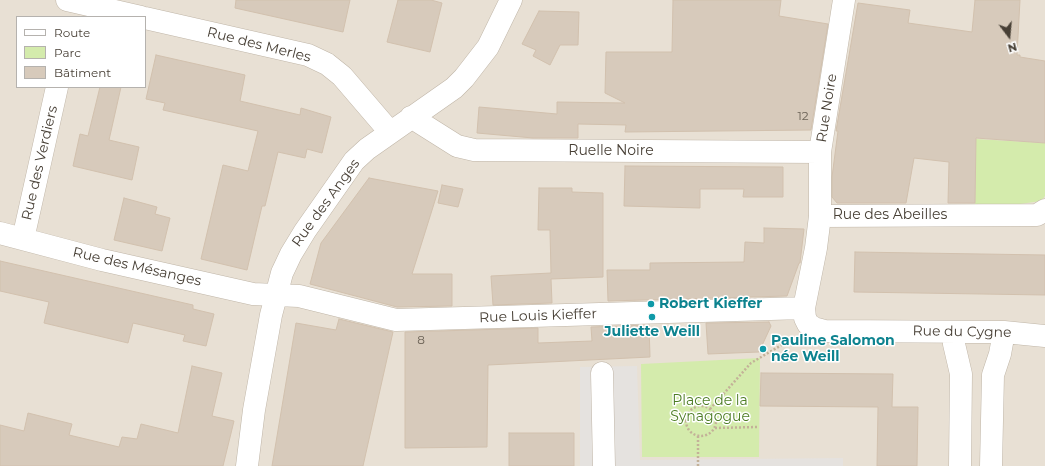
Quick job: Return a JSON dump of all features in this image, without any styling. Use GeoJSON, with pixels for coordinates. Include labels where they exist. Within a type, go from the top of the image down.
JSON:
{"type":"FeatureCollection","features":[{"type":"Feature","properties":{"kind":"street","name":"Rue des Anges"},"geometry":{"type":"LineString","coordinates":[[247,466],[254,410],[276,296],[282,273],[291,254],[329,195],[354,161],[390,132],[454,88],[464,78],[488,47],[511,0]]}},
{"type":"Feature","properties":{"kind":"street","name":"Rue Noire"},"geometry":{"type":"LineString","coordinates":[[820,216],[820,152],[844,0]]}},
{"type":"Feature","properties":{"kind":"street"},"geometry":{"type":"LineString","coordinates":[[72,6],[135,16]]}},
{"type":"Feature","properties":{"kind":"street","name":"Rue des Merles"},"geometry":{"type":"LineString","coordinates":[[146,18],[308,56],[327,64],[342,76],[390,132]]}},
{"type":"Feature","properties":{"kind":"street","name":"Rue des Verdiers"},"geometry":{"type":"LineString","coordinates":[[23,239],[57,88]]}},
{"type":"Feature","properties":{"kind":"street","name":"Ruelle Noire"},"geometry":{"type":"LineString","coordinates":[[411,117],[457,146],[474,150],[820,152]]}},
{"type":"Feature","properties":{"kind":"street","name":"Rue des Abeilles"},"geometry":{"type":"LineString","coordinates":[[806,316],[820,216],[1037,215],[1045,210]]}},
{"type":"Feature","properties":{"kind":"street","name":"Rue des Mésanges"},"geometry":{"type":"LineString","coordinates":[[0,233],[80,254],[253,294],[276,296]]}},
{"type":"Feature","properties":{"kind":"street","name":"Rue Louis Kieffer"},"geometry":{"type":"LineString","coordinates":[[276,296],[299,296],[396,320],[806,316]]}},
{"type":"Feature","properties":{"kind":"street","name":"Rue du Cygne"},"geometry":{"type":"LineString","coordinates":[[806,316],[814,328],[825,331],[1004,332],[1045,336]]}},
{"type":"Feature","properties":{"kind":"street"},"geometry":{"type":"LineString","coordinates":[[955,332],[954,344],[961,374],[960,466]]}},
{"type":"Feature","properties":{"kind":"street"},"geometry":{"type":"LineString","coordinates":[[991,466],[993,375],[1000,354],[1004,332]]}},
{"type":"Feature","properties":{"kind":"street"},"geometry":{"type":"LineString","coordinates":[[602,373],[604,466]]}},
{"type":"Feature","properties":{"kind":"path"},"geometry":{"type":"LineString","coordinates":[[710,409],[751,363],[787,342],[806,316]]}},
{"type":"Feature","properties":{"kind":"path"},"geometry":{"type":"LineString","coordinates":[[700,406],[710,409],[715,418],[714,428],[707,435],[694,435],[687,428],[687,414],[695,407],[700,406]]}},
{"type":"Feature","properties":{"kind":"path"},"geometry":{"type":"LineString","coordinates":[[714,428],[758,427]]}},
{"type":"Feature","properties":{"kind":"path"},"geometry":{"type":"LineString","coordinates":[[698,436],[698,466]]}},
{"type":"Feature","properties":{"kind":"shaded area"},"geometry":{"type":"Polygon","coordinates":[[[0,0],[1045,0],[1045,466],[0,466],[0,0]]]}},
{"type":"Feature","properties":{"kind":"shaded area"},"geometry":{"type":"Polygon","coordinates":[[[637,366],[640,460],[843,458],[843,466],[580,466],[580,367],[637,366]]]}},
{"type":"Feature","properties":{"kind":"green space"},"geometry":{"type":"Polygon","coordinates":[[[976,139],[1045,143],[1045,196],[1041,201],[1020,204],[975,205],[976,139]]]}},
{"type":"Feature","properties":{"kind":"green space","name":"Place de la Synagogue"},"geometry":{"type":"Polygon","coordinates":[[[760,358],[759,457],[642,457],[641,364],[760,358]]]}},
{"type":"Feature","properties":{"kind":"building"},"geometry":{"type":"Polygon","coordinates":[[[236,0],[350,0],[343,32],[235,8],[236,0]]]}},
{"type":"Feature","properties":{"kind":"building"},"geometry":{"type":"Polygon","coordinates":[[[398,0],[431,0],[442,3],[430,52],[387,42],[398,0]]]}},
{"type":"Feature","properties":{"kind":"building"},"geometry":{"type":"Polygon","coordinates":[[[673,0],[781,0],[779,16],[828,24],[811,130],[625,132],[626,125],[578,124],[578,138],[533,138],[477,133],[479,107],[557,114],[557,102],[625,103],[605,93],[606,52],[672,52],[673,0]]]}},
{"type":"Feature","properties":{"kind":"building"},"geometry":{"type":"Polygon","coordinates":[[[975,0],[1020,0],[1017,55],[1020,55],[1020,57],[1045,61],[1045,143],[976,138],[975,203],[948,203],[949,162],[914,158],[906,203],[837,203],[832,197],[832,177],[838,131],[836,131],[858,3],[910,10],[908,23],[972,32],[975,0]]]}},
{"type":"Feature","properties":{"kind":"building"},"geometry":{"type":"Polygon","coordinates":[[[539,11],[579,12],[578,45],[560,45],[550,65],[533,56],[536,50],[522,44],[539,11]]]}},
{"type":"Feature","properties":{"kind":"building"},"geometry":{"type":"Polygon","coordinates":[[[156,55],[245,75],[240,101],[300,115],[301,108],[331,117],[322,153],[307,149],[305,158],[278,152],[265,206],[262,206],[247,270],[201,259],[223,165],[248,171],[258,131],[163,110],[165,103],[146,99],[156,55]]]}},
{"type":"Feature","properties":{"kind":"building"},"geometry":{"type":"Polygon","coordinates":[[[100,88],[121,88],[109,140],[139,147],[132,180],[73,166],[80,134],[88,136],[100,88]]]}},
{"type":"Feature","properties":{"kind":"building"},"geometry":{"type":"Polygon","coordinates":[[[625,166],[783,167],[783,197],[743,197],[744,189],[700,189],[700,208],[624,206],[625,166]]]}},
{"type":"Feature","properties":{"kind":"building"},"geometry":{"type":"Polygon","coordinates":[[[369,178],[438,191],[412,274],[452,274],[452,306],[397,307],[310,284],[321,243],[369,178]]]}},
{"type":"Feature","properties":{"kind":"building"},"geometry":{"type":"Polygon","coordinates":[[[442,185],[463,189],[458,207],[438,203],[442,185]]]}},
{"type":"Feature","properties":{"kind":"building"},"geometry":{"type":"Polygon","coordinates":[[[539,188],[572,188],[572,192],[603,193],[603,277],[551,279],[552,303],[493,305],[491,276],[551,273],[550,230],[538,230],[539,188]]]}},
{"type":"Feature","properties":{"kind":"building"},"geometry":{"type":"Polygon","coordinates":[[[124,198],[157,207],[155,214],[170,218],[162,251],[114,240],[124,198]]]}},
{"type":"Feature","properties":{"kind":"building"},"geometry":{"type":"Polygon","coordinates":[[[764,228],[804,229],[800,263],[787,296],[608,301],[607,270],[650,270],[650,263],[744,262],[745,242],[764,243],[764,228]]]}},
{"type":"Feature","properties":{"kind":"building"},"geometry":{"type":"Polygon","coordinates":[[[855,252],[1045,255],[1045,295],[854,292],[855,252]]]}},
{"type":"Feature","properties":{"kind":"building"},"geometry":{"type":"Polygon","coordinates":[[[0,261],[193,305],[193,309],[214,314],[206,346],[183,341],[185,335],[133,323],[128,343],[44,323],[49,302],[0,291],[0,261]]]}},
{"type":"Feature","properties":{"kind":"building"},"geometry":{"type":"Polygon","coordinates":[[[339,319],[393,332],[363,466],[272,466],[296,323],[336,330],[339,319]]]}},
{"type":"Feature","properties":{"kind":"building"},"geometry":{"type":"Polygon","coordinates":[[[769,322],[771,326],[759,352],[708,354],[706,323],[769,322]]]}},
{"type":"Feature","properties":{"kind":"building"},"geometry":{"type":"Polygon","coordinates":[[[649,325],[650,357],[488,365],[487,447],[405,448],[405,332],[538,328],[538,343],[592,341],[591,327],[649,325]]]}},
{"type":"Feature","properties":{"kind":"building"},"geometry":{"type":"Polygon","coordinates":[[[192,366],[222,373],[212,416],[234,421],[223,466],[0,466],[0,425],[24,431],[28,413],[72,424],[69,435],[119,447],[122,437],[137,439],[141,424],[178,433],[192,366]]]}},
{"type":"Feature","properties":{"kind":"building"},"geometry":{"type":"Polygon","coordinates":[[[761,373],[893,374],[892,407],[918,407],[917,466],[877,466],[878,407],[760,406],[761,373]]]}},
{"type":"Feature","properties":{"kind":"building"},"geometry":{"type":"Polygon","coordinates":[[[509,433],[574,433],[574,466],[509,466],[509,433]]]}},
{"type":"Feature","properties":{"kind":"place","name":"Robert Kieffer"},"geometry":{"type":"Point","coordinates":[651,304]}},
{"type":"Feature","properties":{"kind":"place","name":"Juliette Weill"},"geometry":{"type":"Point","coordinates":[652,317]}},
{"type":"Feature","properties":{"kind":"place","name":"Pauline Salomon née Weill"},"geometry":{"type":"Point","coordinates":[763,349]}}]}
